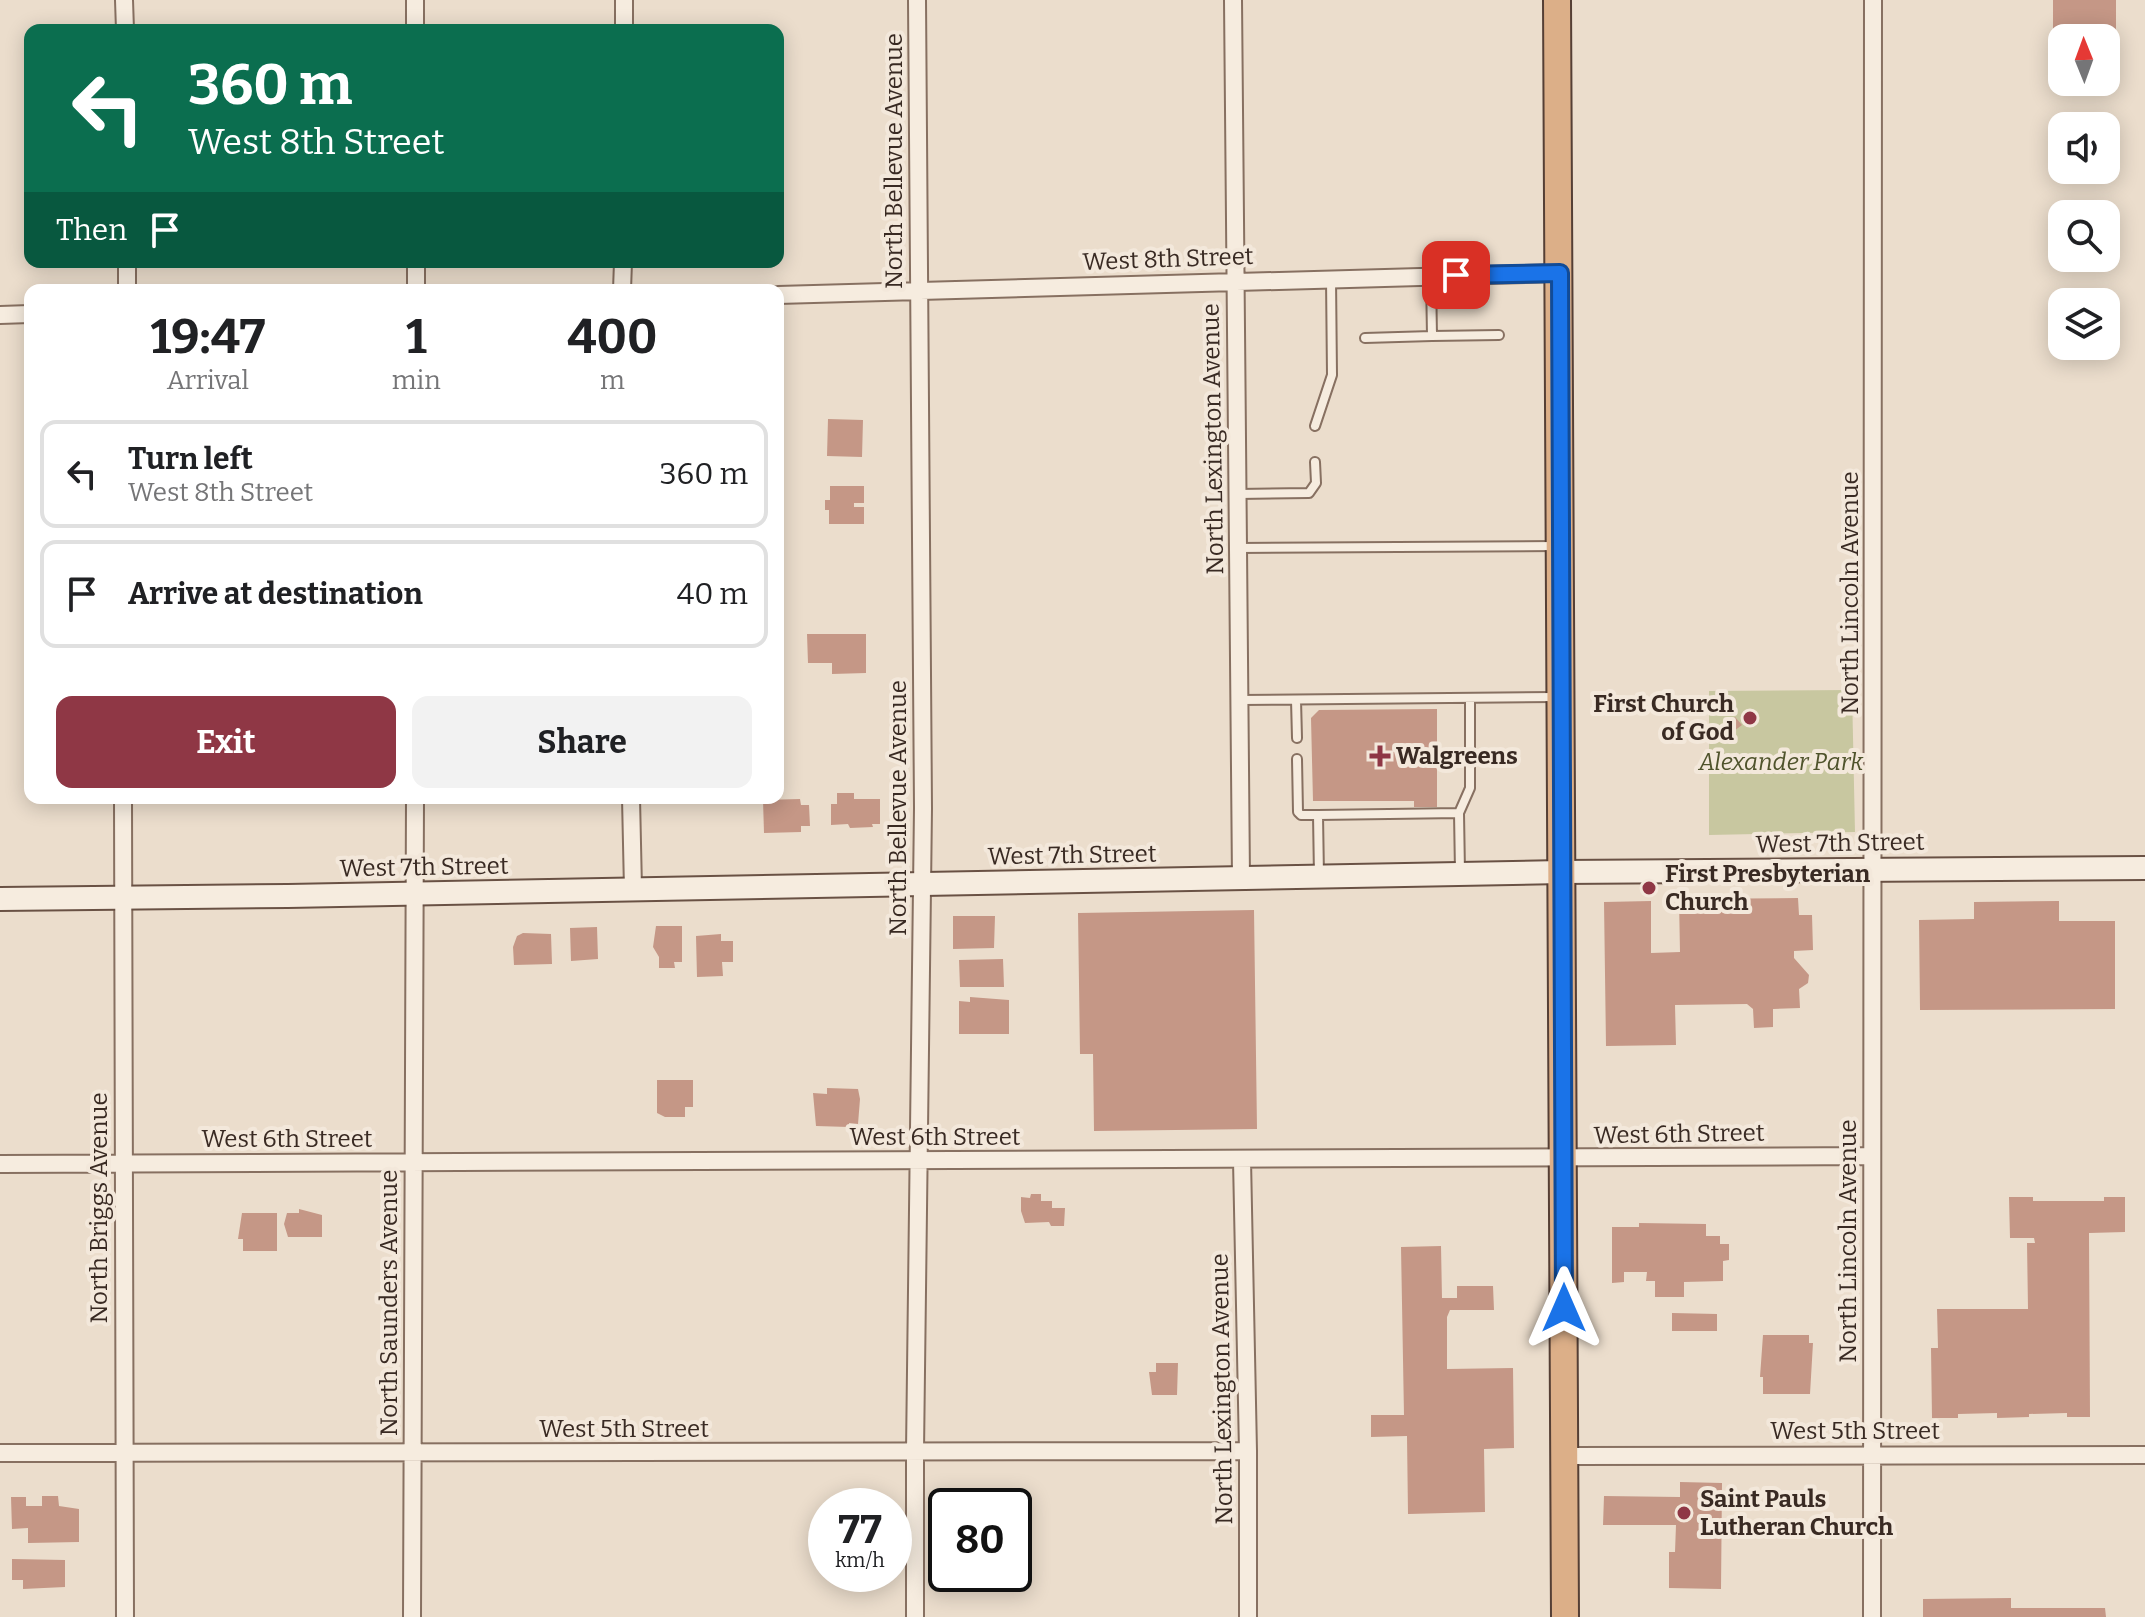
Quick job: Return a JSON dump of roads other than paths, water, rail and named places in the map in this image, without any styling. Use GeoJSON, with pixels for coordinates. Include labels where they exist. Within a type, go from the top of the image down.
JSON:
{"type":"FeatureCollection","features":[{"type":"Feature","properties":{"kind":"highway"},"geometry":{"type":"LineString","coordinates":[[1557,0],[1565,1617]]}},
{"type":"Feature","properties":{"kind":"main road","name":"West 7th Street"},"geometry":{"type":"LineString","coordinates":[[0,899],[1562,872],[2145,868]]}},
{"type":"Feature","properties":{"kind":"street"},"geometry":{"type":"LineString","coordinates":[[124,0],[125,24]]}},
{"type":"Feature","properties":{"kind":"street"},"geometry":{"type":"LineString","coordinates":[[415,0],[415,24]]}},
{"type":"Feature","properties":{"kind":"street"},"geometry":{"type":"LineString","coordinates":[[624,0],[624,24]]}},
{"type":"Feature","properties":{"kind":"street","name":"North Bellevue Avenue"},"geometry":{"type":"LineString","coordinates":[[915,1617],[922,884],[917,0]]}},
{"type":"Feature","properties":{"kind":"street","name":"North Lexington Avenue"},"geometry":{"type":"LineString","coordinates":[[1233,0],[1241,878]]}},
{"type":"Feature","properties":{"kind":"street","name":"North Lincoln Avenue"},"geometry":{"type":"LineString","coordinates":[[1872,1617],[1873,0]]}},
{"type":"Feature","properties":{"kind":"street","name":"West 8th Street"},"geometry":{"type":"LineString","coordinates":[[784,295],[1560,273]]}},
{"type":"Feature","properties":{"kind":"street"},"geometry":{"type":"LineString","coordinates":[[0,315],[24,314]]}},
{"type":"Feature","properties":{"kind":"street","name":"North Briggs Avenue"},"geometry":{"type":"LineString","coordinates":[[123,804],[125,1617]]}},
{"type":"Feature","properties":{"kind":"street","name":"North Saunders Avenue"},"geometry":{"type":"LineString","coordinates":[[412,1617],[415,804]]}},
{"type":"Feature","properties":{"kind":"street"},"geometry":{"type":"LineString","coordinates":[[631,804],[633,889]]}},
{"type":"Feature","properties":{"kind":"street","name":"West 6th Street"},"geometry":{"type":"LineString","coordinates":[[0,1164],[1871,1156]]}},
{"type":"Feature","properties":{"kind":"street","name":"North Lexington Avenue"},"geometry":{"type":"LineString","coordinates":[[1242,1160],[1248,1617]]}},
{"type":"Feature","properties":{"kind":"street","name":"West 5th Street"},"geometry":{"type":"LineString","coordinates":[[0,1453],[1248,1451]]}},
{"type":"Feature","properties":{"kind":"street","name":"West 5th Street"},"geometry":{"type":"LineString","coordinates":[[1565,1456],[2145,1455]]}},
{"type":"Feature","properties":{"kind":"lane"},"geometry":{"type":"LineString","coordinates":[[1431,275],[1432,336]]}},
{"type":"Feature","properties":{"kind":"lane"},"geometry":{"type":"LineString","coordinates":[[1315,426],[1332,375],[1331,278]]}},
{"type":"Feature","properties":{"kind":"lane"},"geometry":{"type":"LineString","coordinates":[[1365,338],[1499,335]]}},
{"type":"Feature","properties":{"kind":"lane"},"geometry":{"type":"LineString","coordinates":[[1238,494],[1309,493],[1316,483],[1315,462]]}},
{"type":"Feature","properties":{"kind":"lane"},"geometry":{"type":"LineString","coordinates":[[1238,548],[1561,546]]}},
{"type":"Feature","properties":{"kind":"lane"},"geometry":{"type":"LineString","coordinates":[[1240,700],[1562,697]]}},
{"type":"Feature","properties":{"kind":"lane"},"geometry":{"type":"LineString","coordinates":[[1296,700],[1297,738]]}},
{"type":"Feature","properties":{"kind":"lane"},"geometry":{"type":"LineString","coordinates":[[1460,874],[1459,813],[1470,788],[1470,700]]}},
{"type":"Feature","properties":{"kind":"lane"},"geometry":{"type":"LineString","coordinates":[[1297,759],[1298,812],[1301,815],[1459,813]]}},
{"type":"Feature","properties":{"kind":"lane"},"geometry":{"type":"LineString","coordinates":[[1318,815],[1319,877]]}},
{"type":"Feature","properties":{"kind":"place","name":"First Church of God"},"geometry":{"type":"Point","coordinates":[1750,718]}},
{"type":"Feature","properties":{"kind":"place","name":"Walgreens"},"geometry":{"type":"Point","coordinates":[1380,756]}},
{"type":"Feature","properties":{"kind":"place","name":"First Presbyterian Church"},"geometry":{"type":"Point","coordinates":[1649,888]}},
{"type":"Feature","properties":{"kind":"place","name":"Saint Pauls Lutheran Church"},"geometry":{"type":"Point","coordinates":[1684,1513]}},
{"type":"Feature","properties":{"kind":"park label","name":"Alexander Park"},"geometry":{"type":"Point","coordinates":[1781,762]}}]}
